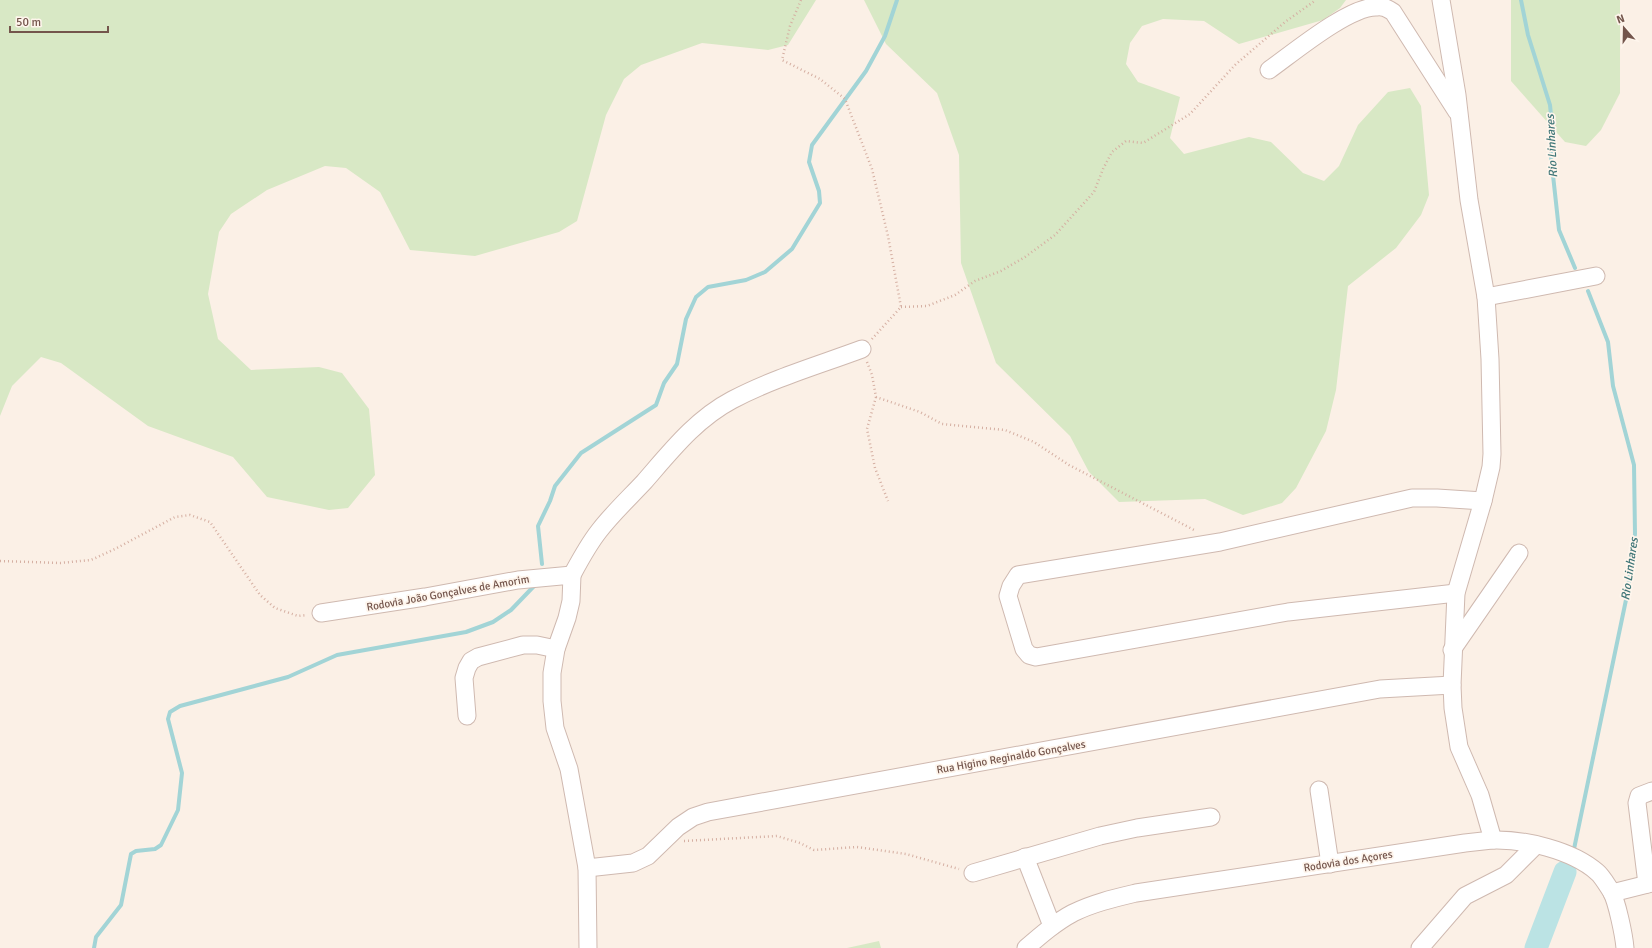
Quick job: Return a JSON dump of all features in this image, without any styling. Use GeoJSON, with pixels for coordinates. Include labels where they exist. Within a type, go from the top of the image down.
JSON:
{"type":"FeatureCollection","features":[{"type":"Feature","properties":{"kind":"street"},"geometry":{"type":"LineString","coordinates":[[1441,0],[1460,115],[1469,200],[1486,297],[1490,358],[1492,454],[1491,467],[1483,501],[1456,593],[1452,650],[1453,708],[1459,747],[1480,795],[1493,840]]}},
{"type":"Feature","properties":{"kind":"street"},"geometry":{"type":"LineString","coordinates":[[1269,70],[1332,25],[1353,12],[1375,6],[1386,8],[1393,12],[1460,115]]}},
{"type":"Feature","properties":{"kind":"street"},"geometry":{"type":"LineString","coordinates":[[1486,297],[1596,276]]}},
{"type":"Feature","properties":{"kind":"street"},"geometry":{"type":"LineString","coordinates":[[588,948],[587,868],[570,768],[555,728],[552,701],[552,673],[556,649],[567,618],[571,601],[572,575],[584,552],[600,530],[684,435],[705,417],[731,400],[763,385],[862,349]]}},
{"type":"Feature","properties":{"kind":"street"},"geometry":{"type":"LineString","coordinates":[[1456,593],[1288,612],[1036,657],[1029,656],[1024,649],[1008,596],[1011,586],[1018,575],[1220,542],[1412,498],[1483,501]]}},
{"type":"Feature","properties":{"kind":"street"},"geometry":{"type":"LineString","coordinates":[[1452,650],[1519,553]]}},
{"type":"Feature","properties":{"kind":"street","name":"Rodovia João Gonçalves de Amorim"},"geometry":{"type":"LineString","coordinates":[[321,614],[518,580],[572,575]]}},
{"type":"Feature","properties":{"kind":"street"},"geometry":{"type":"LineString","coordinates":[[467,716],[464,678],[467,668],[472,661],[478,657],[523,646],[537,645],[556,649]]}},
{"type":"Feature","properties":{"kind":"street","name":"Rua Higino Reginaldo Gonçalves"},"geometry":{"type":"LineString","coordinates":[[587,868],[633,863],[648,856],[678,827],[693,817],[708,812],[1380,689],[1452,685]]}},
{"type":"Feature","properties":{"kind":"street"},"geometry":{"type":"LineString","coordinates":[[1318,790],[1330,864]]}},
{"type":"Feature","properties":{"kind":"street"},"geometry":{"type":"LineString","coordinates":[[1612,893],[1649,883],[1637,803],[1639,796],[1652,791]]}},
{"type":"Feature","properties":{"kind":"street"},"geometry":{"type":"LineString","coordinates":[[974,873],[1025,857],[1129,829],[1211,817]]}},
{"type":"Feature","properties":{"kind":"street","name":"Rodovia dos Açores"},"geometry":{"type":"LineString","coordinates":[[1026,948],[1052,926],[1073,913],[1091,905],[1128,895],[1465,843],[1493,840],[1515,841],[1560,852],[1597,872],[1612,893],[1624,935],[1625,948]]}},
{"type":"Feature","properties":{"kind":"street"},"geometry":{"type":"LineString","coordinates":[[1420,948],[1465,896],[1506,875],[1536,845]]}},
{"type":"Feature","properties":{"kind":"street"},"geometry":{"type":"LineString","coordinates":[[1025,857],[1052,926]]}},
{"type":"Feature","properties":{"kind":"path"},"geometry":{"type":"LineString","coordinates":[[801,0],[790,26],[782,60],[820,79],[845,99],[872,169],[888,236],[901,307]]}},
{"type":"Feature","properties":{"kind":"path"},"geometry":{"type":"LineString","coordinates":[[888,501],[876,468],[867,429],[876,397],[872,375],[862,349],[901,307],[927,306],[955,295],[975,281],[1001,271],[1055,235],[1094,192],[1103,169],[1112,152],[1126,141],[1143,142],[1190,114],[1235,65],[1285,22],[1316,0]]}},
{"type":"Feature","properties":{"kind":"path"},"geometry":{"type":"LineString","coordinates":[[876,397],[920,412],[942,424],[1005,430],[1034,442],[1069,465],[1199,532]]}},
{"type":"Feature","properties":{"kind":"path"},"geometry":{"type":"LineString","coordinates":[[0,561],[60,563],[91,560],[115,550],[176,517],[190,515],[210,522],[260,595],[275,608],[298,616],[321,614]]}},
{"type":"Feature","properties":{"kind":"path"},"geometry":{"type":"LineString","coordinates":[[662,843],[778,836],[800,842],[814,850],[857,847],[906,854],[974,873]]}},
{"type":"Feature","properties":{"kind":"green space"},"geometry":{"type":"Polygon","coordinates":[[[0,0],[816,0],[788,45],[768,50],[702,43],[641,65],[624,79],[606,115],[577,221],[559,232],[475,256],[410,250],[380,192],[346,168],[325,166],[267,190],[231,214],[219,232],[208,294],[218,339],[251,370],[319,367],[342,373],[369,409],[375,475],[348,508],[329,510],[267,497],[233,457],[148,426],[61,363],[41,357],[12,386],[0,416],[0,0]]]}},
{"type":"Feature","properties":{"kind":"green space"},"geometry":{"type":"Polygon","coordinates":[[[864,0],[1346,0],[1340,8],[1323,20],[1239,44],[1204,21],[1163,19],[1142,26],[1130,43],[1126,64],[1138,82],[1180,97],[1170,138],[1184,154],[1249,137],[1271,142],[1303,173],[1324,181],[1339,166],[1358,125],[1388,92],[1410,88],[1421,106],[1429,195],[1421,215],[1396,248],[1348,286],[1336,390],[1326,431],[1296,488],[1282,503],[1243,515],[1205,499],[1119,502],[1089,472],[1070,436],[996,363],[961,263],[959,155],[937,93],[886,44],[864,0]]]}},
{"type":"Feature","properties":{"kind":"green space"},"geometry":{"type":"Polygon","coordinates":[[[1511,0],[1620,0],[1620,93],[1601,130],[1586,146],[1565,142],[1511,81],[1511,0]]]}},
{"type":"Feature","properties":{"kind":"green space"},"geometry":{"type":"Polygon","coordinates":[[[879,941],[881,948],[847,948],[879,941]]]}},
{"type":"Feature","properties":{"kind":"waterway"},"geometry":{"type":"LineString","coordinates":[[542,564],[538,526],[550,501],[555,486],[581,453],[656,405],[664,383],[677,364],[686,319],[696,297],[708,287],[746,280],[765,272],[792,249],[820,203],[819,191],[809,162],[812,145],[866,71],[885,36],[897,0]]}},
{"type":"Feature","properties":{"kind":"waterway","name":"Rio Linhares"},"geometry":{"type":"LineString","coordinates":[[1521,0],[1528,35],[1550,105],[1552,125],[1551,157],[1559,230],[1575,268]]}},
{"type":"Feature","properties":{"kind":"waterway","name":"Rio Linhares"},"geometry":{"type":"LineString","coordinates":[[1574,849],[1627,595],[1635,534],[1634,465],[1613,386],[1608,342],[1588,291]]}},
{"type":"Feature","properties":{"kind":"waterway"},"geometry":{"type":"LineString","coordinates":[[94,948],[96,937],[121,905],[131,854],[136,851],[155,849],[161,845],[178,810],[182,773],[168,719],[170,712],[180,706],[288,677],[337,655],[466,632],[493,622],[511,610],[536,584]]}},
{"type":"Feature","properties":{"kind":"waterway","name":"Rio Linhares"},"geometry":{"type":"LineString","coordinates":[[1536,948],[1565,872]]}}]}
